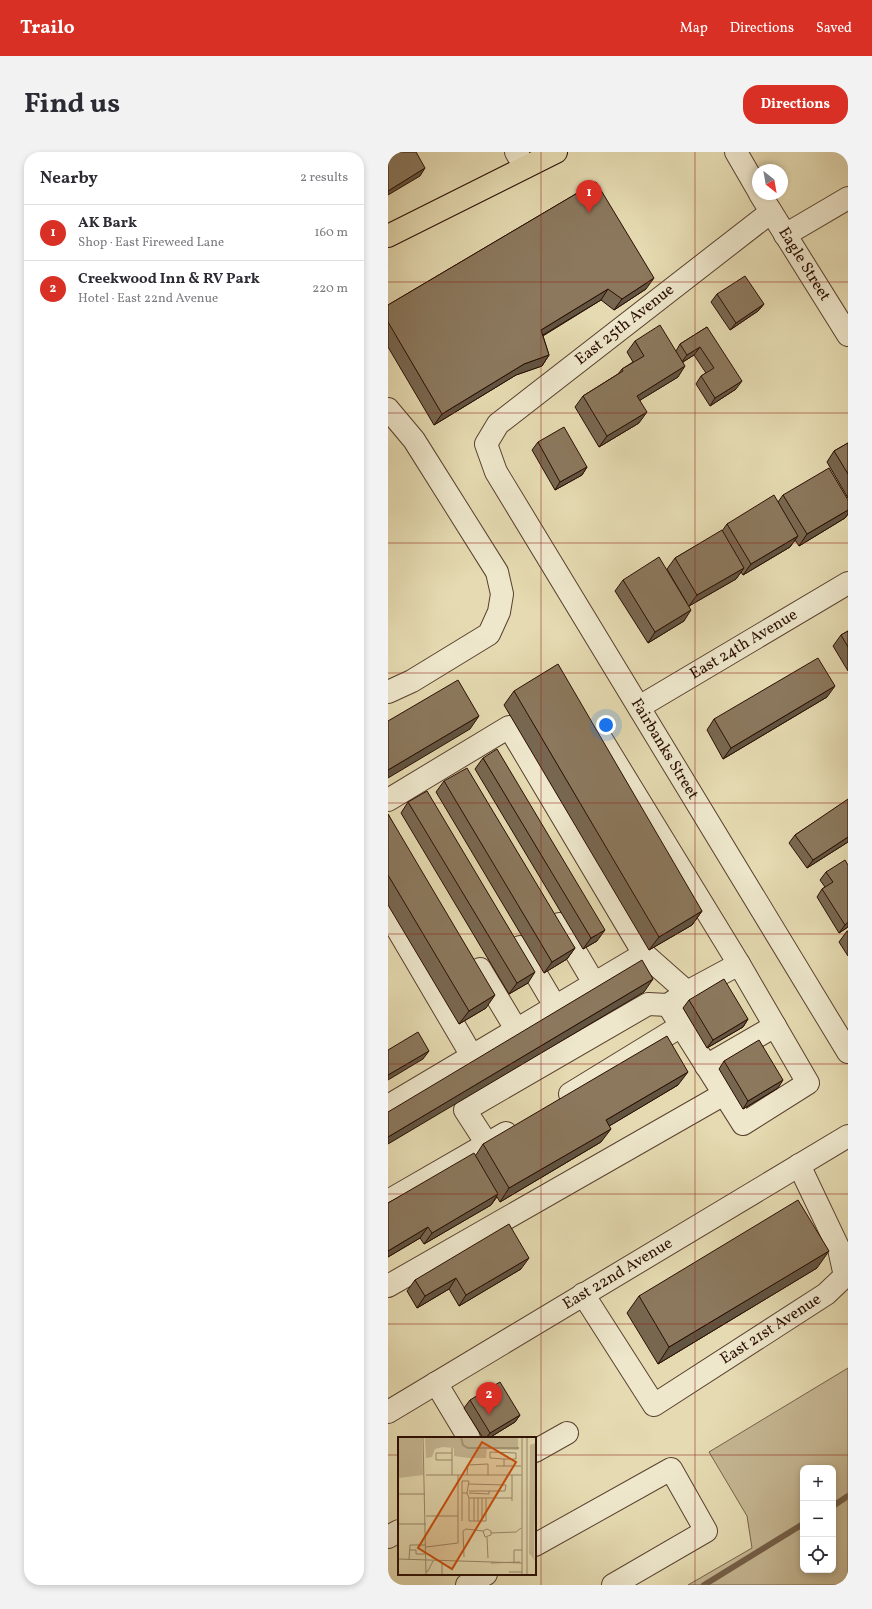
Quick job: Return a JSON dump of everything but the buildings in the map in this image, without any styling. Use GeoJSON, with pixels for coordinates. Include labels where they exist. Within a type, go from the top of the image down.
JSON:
{"type":"FeatureCollection","features":[{"type":"Feature","properties":{"kind":"main road"},"geometry":{"type":"LineString","coordinates":[[388,236],[521,159],[556,152]]}},
{"type":"Feature","properties":{"kind":"street"},"geometry":{"type":"LineString","coordinates":[[736,152],[752,180]]}},
{"type":"Feature","properties":{"kind":"street"},"geometry":{"type":"LineString","coordinates":[[786,235],[848,198]]}},
{"type":"Feature","properties":{"kind":"street","name":"Eagle Street"},"geometry":{"type":"LineString","coordinates":[[765,203],[848,336]]}},
{"type":"Feature","properties":{"kind":"street","name":"East 25th Avenue"},"geometry":{"type":"LineString","coordinates":[[486,444],[498,424],[765,203]]}},
{"type":"Feature","properties":{"kind":"street"},"geometry":{"type":"LineString","coordinates":[[388,409],[414,440],[497,572],[502,594],[498,612],[489,634],[412,681],[388,692]]}},
{"type":"Feature","properties":{"kind":"street","name":"Fairbanks Street"},"geometry":{"type":"LineString","coordinates":[[486,444],[496,472],[848,1052]]}},
{"type":"Feature","properties":{"kind":"street","name":"East 24th Avenue"},"geometry":{"type":"LineString","coordinates":[[639,706],[848,583]]}},
{"type":"Feature","properties":{"kind":"street"},"geometry":{"type":"LineString","coordinates":[[593,725],[739,964],[808,1083],[743,1124],[668,1005]]}},
{"type":"Feature","properties":{"kind":"street"},"geometry":{"type":"LineString","coordinates":[[388,800],[424,788],[464,764],[509,727],[644,954],[687,992]]}},
{"type":"Feature","properties":{"kind":"street"},"geometry":{"type":"LineString","coordinates":[[550,908],[594,983]]}},
{"type":"Feature","properties":{"kind":"street"},"geometry":{"type":"LineString","coordinates":[[388,913],[472,1056]]}},
{"type":"Feature","properties":{"kind":"street"},"geometry":{"type":"LineString","coordinates":[[510,931],[555,1006]]}},
{"type":"Feature","properties":{"kind":"street"},"geometry":{"type":"LineString","coordinates":[[468,949],[516,1029]]}},
{"type":"Feature","properties":{"kind":"street"},"geometry":{"type":"LineString","coordinates":[[388,1106],[644,954]]}},
{"type":"Feature","properties":{"kind":"street"},"geometry":{"type":"LineString","coordinates":[[488,1144],[465,1110],[648,1004],[668,1005],[687,992],[739,964]]}},
{"type":"Feature","properties":{"kind":"street"},"geometry":{"type":"LineString","coordinates":[[554,1104],[681,1026]]}},
{"type":"Feature","properties":{"kind":"street"},"geometry":{"type":"LineString","coordinates":[[706,1066],[775,1026]]}},
{"type":"Feature","properties":{"kind":"street"},"geometry":{"type":"LineString","coordinates":[[388,1286],[724,1094]]}},
{"type":"Feature","properties":{"kind":"street"},"geometry":{"type":"LineString","coordinates":[[388,1201],[521,1124]]}},
{"type":"Feature","properties":{"kind":"street","name":"East 22nd Avenue"},"geometry":{"type":"LineString","coordinates":[[388,1412],[848,1136]]}},
{"type":"Feature","properties":{"kind":"street","name":"East 21st Avenue"},"geometry":{"type":"LineString","coordinates":[[583,1294],[654,1405],[826,1294],[845,1276],[839,1249],[799,1165]]}},
{"type":"Feature","properties":{"kind":"street"},"geometry":{"type":"LineString","coordinates":[[436,1382],[468,1437]]}},
{"type":"Feature","properties":{"kind":"street"},"geometry":{"type":"LineString","coordinates":[[536,1450],[567,1432]]}},
{"type":"Feature","properties":{"kind":"street"},"geometry":{"type":"LineString","coordinates":[[536,1545],[671,1470],[706,1531],[613,1585]]}},
{"type":"Feature","properties":{"kind":"street"},"geometry":{"type":"LineString","coordinates":[[388,1537],[398,1532]]}},
{"type":"Feature","properties":{"kind":"street"},"geometry":{"type":"LineString","coordinates":[[467,1585],[484,1575]]}},
{"type":"Feature","properties":{"kind":"shaded area"},"geometry":{"type":"Polygon","coordinates":[[[848,1368],[848,1585],[688,1585],[752,1548],[747,1516],[709,1452],[848,1368]]]}},
{"type":"Feature","properties":{"kind":"waterway"},"geometry":{"type":"LineString","coordinates":[[836,1504],[848,1496]]}},
{"type":"Feature","properties":{"kind":"waterway"},"geometry":{"type":"LineString","coordinates":[[704,1585],[800,1526]]}},
{"type":"Feature","properties":{"kind":"place","name":"AK Bark"},"geometry":{"type":"Point","coordinates":[589,213]}},
{"type":"Feature","properties":{"kind":"place","name":"Creekwood Inn & RV Park"},"geometry":{"type":"Point","coordinates":[489,1415]}}]}
